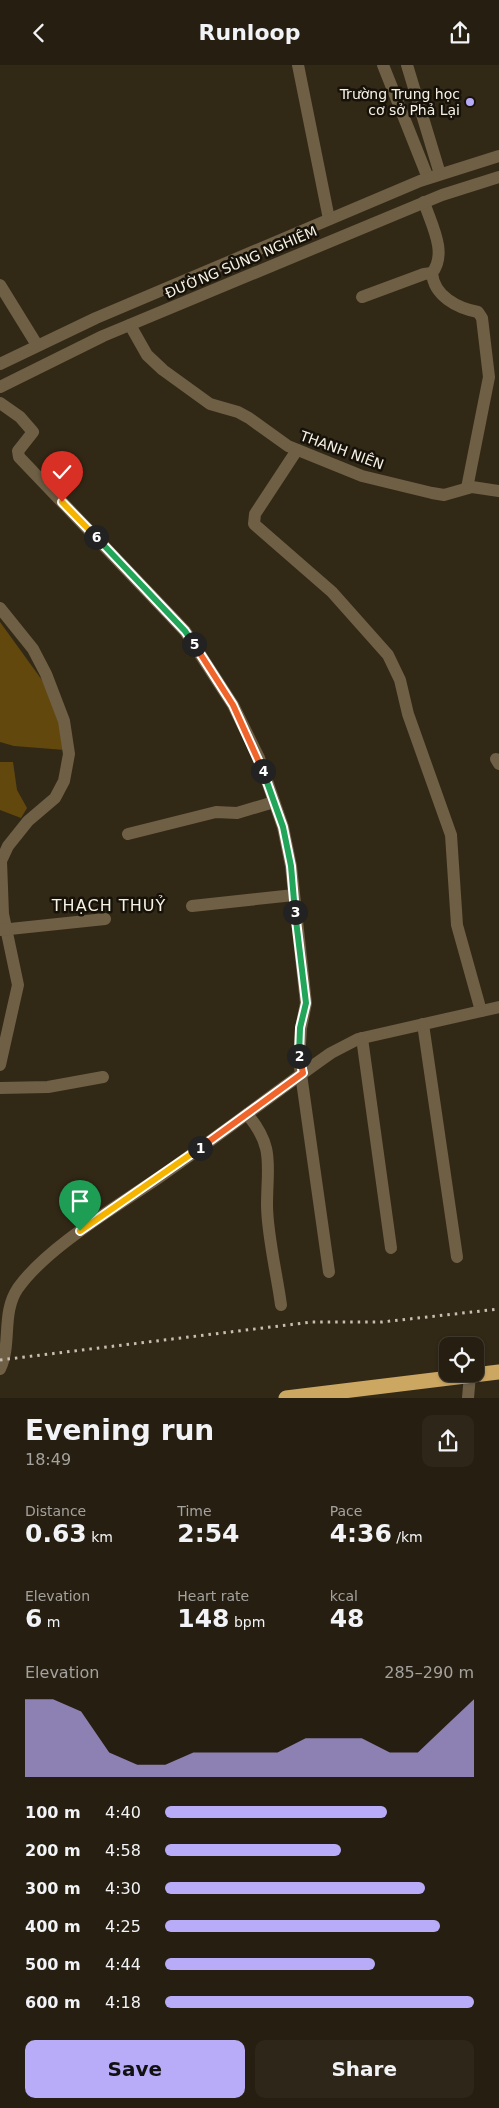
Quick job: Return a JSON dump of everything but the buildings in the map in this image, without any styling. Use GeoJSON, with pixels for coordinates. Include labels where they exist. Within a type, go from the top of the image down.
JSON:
{"type":"FeatureCollection","features":[{"type":"Feature","properties":{"kind":"highway"},"geometry":{"type":"LineString","coordinates":[[484,1374],[499,1372]]}},
{"type":"Feature","properties":{"kind":"highway"},"geometry":{"type":"LineString","coordinates":[[286,1398],[439,1379]]}},
{"type":"Feature","properties":{"kind":"street"},"geometry":{"type":"LineString","coordinates":[[298,65],[330,219]]}},
{"type":"Feature","properties":{"kind":"street"},"geometry":{"type":"LineString","coordinates":[[383,65],[434,176]]}},
{"type":"Feature","properties":{"kind":"street"},"geometry":{"type":"LineString","coordinates":[[407,65],[434,176]]}},
{"type":"Feature","properties":{"kind":"street","name":"ĐƯỜNG SÙNG NGHIÊM"},"geometry":{"type":"LineString","coordinates":[[0,365],[37,345],[96,318],[330,219],[434,176],[499,156]]}},
{"type":"Feature","properties":{"kind":"street","name":"ĐƯỜNG SÙNG NGHIÊM"},"geometry":{"type":"LineString","coordinates":[[0,387],[130,325],[424,202],[499,177]]}},
{"type":"Feature","properties":{"kind":"street"},"geometry":{"type":"LineString","coordinates":[[362,297],[420,275],[432,273],[438,267],[440,250],[424,202]]}},
{"type":"Feature","properties":{"kind":"street"},"geometry":{"type":"LineString","coordinates":[[432,273],[433,284],[441,294],[453,303],[478,312],[482,318],[494,377],[467,488]]}},
{"type":"Feature","properties":{"kind":"street"},"geometry":{"type":"LineString","coordinates":[[0,285],[37,345]]}},
{"type":"Feature","properties":{"kind":"street","name":"THANH NIÊN"},"geometry":{"type":"LineString","coordinates":[[130,325],[147,355],[163,370],[210,404],[238,412],[288,446],[362,476],[432,493],[444,495],[467,488],[499,491]]}},
{"type":"Feature","properties":{"kind":"street"},"geometry":{"type":"LineString","coordinates":[[0,403],[20,417],[33,432],[18,451],[19,457],[185,631],[233,705],[259,759],[283,827],[291,866],[306,1003],[300,1028],[299,1060],[303,1073],[329,1272]]}},
{"type":"Feature","properties":{"kind":"street"},"geometry":{"type":"LineString","coordinates":[[297,450],[255,514],[254,524],[332,592],[388,655],[400,680],[408,714],[451,835],[457,925],[481,1011]]}},
{"type":"Feature","properties":{"kind":"street"},"geometry":{"type":"LineString","coordinates":[[0,608],[33,649],[42,666],[64,721],[69,742],[69,765],[55,798],[23,827],[8,846],[1,861],[3,929],[18,985],[0,1065]]}},
{"type":"Feature","properties":{"kind":"street"},"geometry":{"type":"LineString","coordinates":[[128,835],[216,813],[237,813],[274,802]]}},
{"type":"Feature","properties":{"kind":"street"},"geometry":{"type":"LineString","coordinates":[[192,906],[294,895]]}},
{"type":"Feature","properties":{"kind":"street"},"geometry":{"type":"LineString","coordinates":[[3,929],[60,925],[105,919]]}},
{"type":"Feature","properties":{"kind":"street"},"geometry":{"type":"LineString","coordinates":[[0,1369],[5,1309],[17,1289],[34,1270],[80,1231],[331,1053],[362,1038],[499,1007]]}},
{"type":"Feature","properties":{"kind":"street"},"geometry":{"type":"LineString","coordinates":[[423,1024],[457,1257]]}},
{"type":"Feature","properties":{"kind":"street"},"geometry":{"type":"LineString","coordinates":[[362,1038],[391,1248]]}},
{"type":"Feature","properties":{"kind":"street"},"geometry":{"type":"LineString","coordinates":[[0,1088],[48,1087],[103,1077]]}},
{"type":"Feature","properties":{"kind":"street"},"geometry":{"type":"LineString","coordinates":[[247,1114],[260,1129],[267,1155],[269,1179],[266,1205],[281,1305]]}},
{"type":"Feature","properties":{"kind":"street"},"geometry":{"type":"LineString","coordinates":[[468,1398],[469,1382]]}},
{"type":"Feature","properties":{"kind":"shaded area"},"geometry":{"type":"Polygon","coordinates":[[[0,622],[47,687],[61,722],[65,750],[14,746],[0,742],[0,622]]]}},
{"type":"Feature","properties":{"kind":"shaded area"},"geometry":{"type":"Polygon","coordinates":[[[0,762],[13,762],[17,790],[27,808],[21,818],[0,810],[0,762]]]}},
{"type":"Feature","properties":{"kind":"railway"},"geometry":{"type":"LineString","coordinates":[[0,1360],[312,1322],[382,1322],[499,1309]]}},
{"type":"Feature","properties":{"kind":"place","name":"Trường Trung học cơ sở Phả Lại"},"geometry":{"type":"Point","coordinates":[470,102]}},
{"type":"Feature","properties":{"kind":"district","name":"THẠCH THUỶ"},"geometry":{"type":"Point","coordinates":[109,905]}},
{"type":"Feature","properties":{"kind":"route"},"geometry":{"type":"LineString","coordinates":[[62,502],[148,590],[185,631],[233,705],[259,759],[283,827],[291,866],[306,1003],[300,1028],[299,1060],[303,1073],[163,1175],[80,1231]]}}]}
